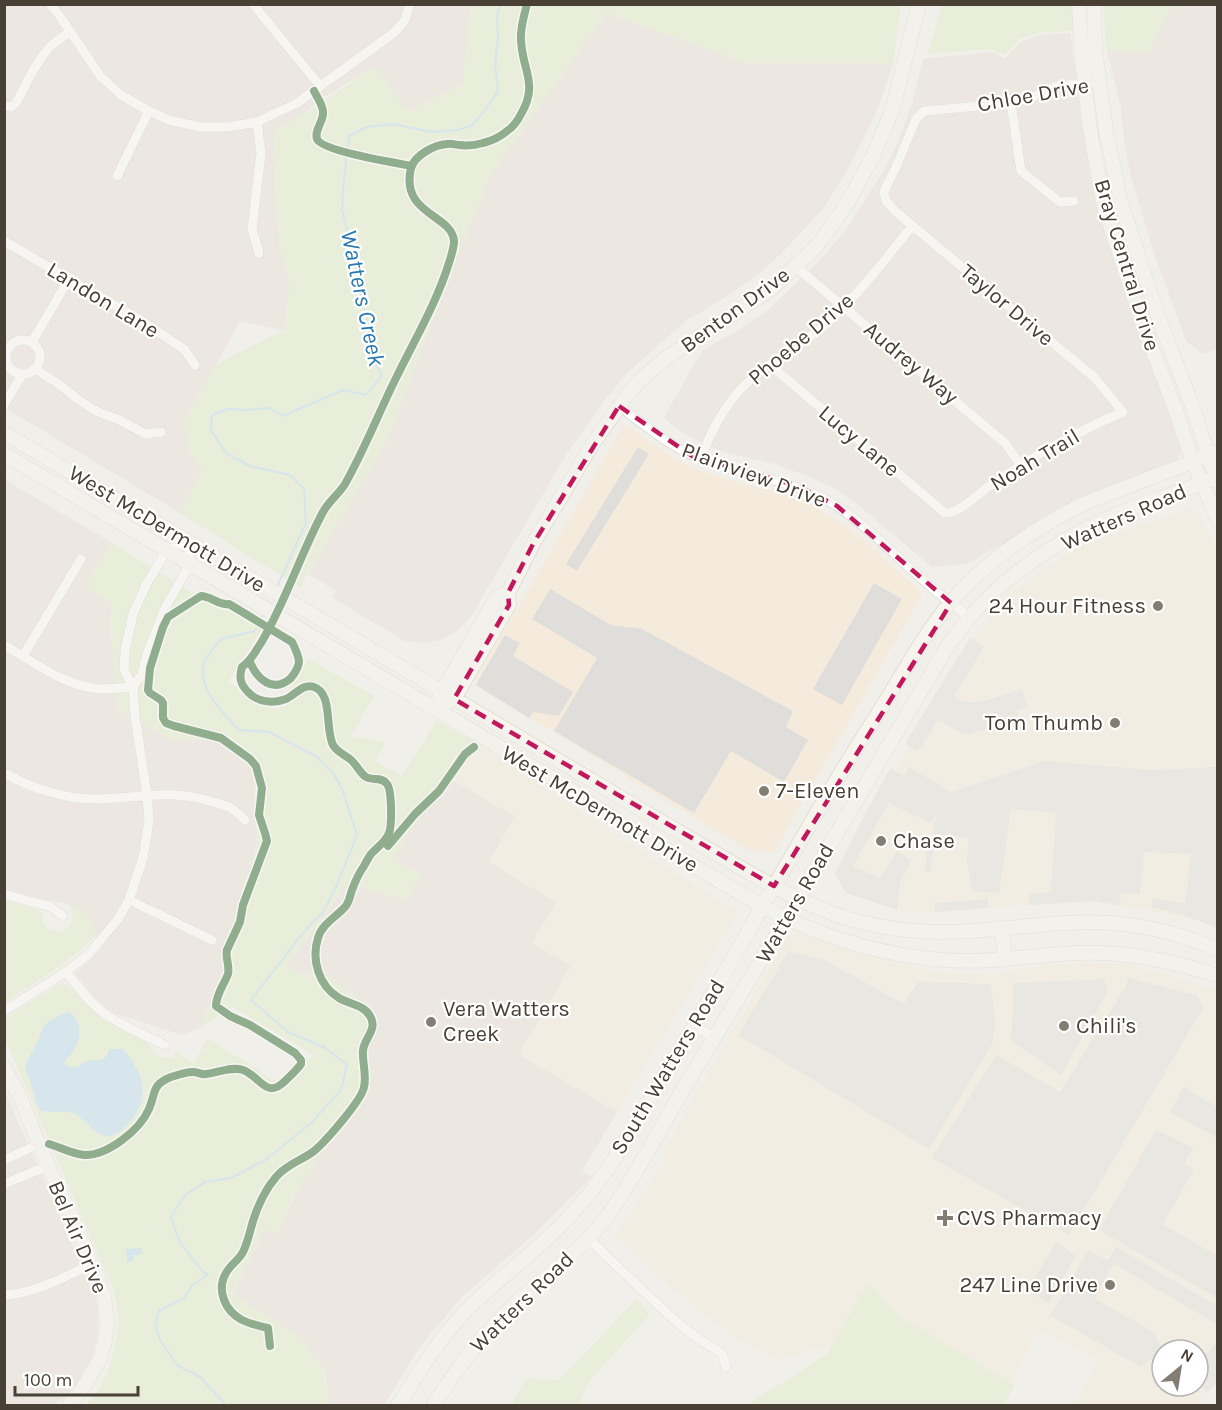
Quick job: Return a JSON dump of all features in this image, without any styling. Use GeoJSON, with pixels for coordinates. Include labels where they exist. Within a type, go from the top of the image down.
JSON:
{"type":"FeatureCollection","features":[{"type":"Feature","properties":{"kind":"main road","name":"Benton Drive"},"geometry":{"type":"LineString","coordinates":[[454,699],[509,605],[508,593],[533,544],[609,418],[640,381],[666,358],[771,289],[817,246],[847,204],[874,154],[892,111],[919,4]]}},
{"type":"Feature","properties":{"kind":"main road","name":"Bray Central Drive"},"geometry":{"type":"LineString","coordinates":[[1079,4],[1081,48],[1090,130],[1104,207],[1143,325],[1192,460],[1218,520]]}},
{"type":"Feature","properties":{"kind":"main road","name":"Bray Central Drive"},"geometry":{"type":"LineString","coordinates":[[1094,4],[1095,50],[1106,131],[1121,203],[1159,319],[1213,453],[1217,478]]}},
{"type":"Feature","properties":{"kind":"main road","name":"West McDermott Drive"},"geometry":{"type":"LineString","coordinates":[[4,433],[627,801],[798,898],[852,920],[916,932],[1112,923],[1160,930],[1218,950]]}},
{"type":"Feature","properties":{"kind":"main road","name":"Watters Road"},"geometry":{"type":"LineString","coordinates":[[763,906],[930,630],[951,603],[981,572],[1013,545],[1084,503],[1213,453]]}},
{"type":"Feature","properties":{"kind":"main road","name":"West McDermott Drive"},"geometry":{"type":"LineString","coordinates":[[4,454],[564,785],[616,820],[786,918],[839,939],[884,952],[922,958],[961,962],[1094,952],[1149,958],[1218,976]]}},
{"type":"Feature","properties":{"kind":"main road","name":"Watters Road"},"geometry":{"type":"LineString","coordinates":[[433,1406],[457,1369],[489,1331],[519,1301],[565,1262],[605,1219],[626,1188],[949,644],[970,617],[1016,574],[1077,534],[1125,511],[1217,478]]}},
{"type":"Feature","properties":{"kind":"main road","name":"Benton Drive"},"geometry":{"type":"LineString","coordinates":[[436,709],[442,692],[497,597],[508,593]]}},
{"type":"Feature","properties":{"kind":"main road"},"geometry":{"type":"LineString","coordinates":[[436,709],[454,699]]}},
{"type":"Feature","properties":{"kind":"main road"},"geometry":{"type":"LineString","coordinates":[[616,820],[627,801]]}},
{"type":"Feature","properties":{"kind":"main road","name":"South Watters Road"},"geometry":{"type":"LineString","coordinates":[[398,1406],[427,1359],[465,1311],[561,1225],[582,1203],[606,1171],[694,1026],[763,906]]}},
{"type":"Feature","properties":{"kind":"main road"},"geometry":{"type":"LineString","coordinates":[[1002,928],[1005,960]]}},
{"type":"Feature","properties":{"kind":"main road","name":"Bel Air Drive"},"geometry":{"type":"LineString","coordinates":[[4,1067],[21,1099],[48,1166],[93,1264],[104,1295],[107,1322],[100,1359],[91,1376],[68,1406]]}},
{"type":"Feature","properties":{"kind":"street"},"geometry":{"type":"LineString","coordinates":[[50,4],[101,77],[121,95],[169,120],[200,127],[227,127],[257,122],[297,103],[395,32],[405,20],[411,4]]}},
{"type":"Feature","properties":{"kind":"street"},"geometry":{"type":"LineString","coordinates":[[253,4],[320,86]]}},
{"type":"Feature","properties":{"kind":"street"},"geometry":{"type":"LineString","coordinates":[[4,106],[11,107],[16,103],[49,48],[70,32]]}},
{"type":"Feature","properties":{"kind":"street","name":"Chloe Drive"},"geometry":{"type":"LineString","coordinates":[[886,201],[884,193],[886,187],[916,119],[924,111],[1011,103],[1035,96],[1056,86],[1100,83]]}},
{"type":"Feature","properties":{"kind":"street"},"geometry":{"type":"LineString","coordinates":[[1011,103],[1021,171],[1060,202],[1074,201]]}},
{"type":"Feature","properties":{"kind":"street"},"geometry":{"type":"LineString","coordinates":[[117,176],[149,111]]}},
{"type":"Feature","properties":{"kind":"street"},"geometry":{"type":"LineString","coordinates":[[257,122],[261,153],[252,230],[259,254]]}},
{"type":"Feature","properties":{"kind":"street","name":"Taylor Drive"},"geometry":{"type":"LineString","coordinates":[[886,201],[912,226],[1095,378],[1123,412]]}},
{"type":"Feature","properties":{"kind":"street","name":"Phoebe Drive"},"geometry":{"type":"LineString","coordinates":[[700,459],[714,427],[733,397],[753,377],[825,324],[868,280],[912,226]]}},
{"type":"Feature","properties":{"kind":"street","name":"Landon Lane"},"geometry":{"type":"LineString","coordinates":[[4,241],[139,318],[185,350],[195,365]]}},
{"type":"Feature","properties":{"kind":"street","name":"Audrey Way"},"geometry":{"type":"LineString","coordinates":[[795,266],[1006,444],[1021,466]]}},
{"type":"Feature","properties":{"kind":"street"},"geometry":{"type":"LineString","coordinates":[[32,342],[69,279]]}},
{"type":"Feature","properties":{"kind":"street"},"geometry":{"type":"LineString","coordinates":[[20,340],[32,342],[38,348],[41,356],[36,370],[22,375],[7,371],[6,351],[14,342],[20,340]]}},
{"type":"Feature","properties":{"kind":"street","name":"Lucy Lane"},"geometry":{"type":"LineString","coordinates":[[770,365],[939,509],[950,514]]}},
{"type":"Feature","properties":{"kind":"street"},"geometry":{"type":"LineString","coordinates":[[36,370],[96,411],[146,434],[161,432]]}},
{"type":"Feature","properties":{"kind":"street"},"geometry":{"type":"LineString","coordinates":[[4,405],[22,375]]}},
{"type":"Feature","properties":{"kind":"street","name":"Plainview Drive"},"geometry":{"type":"LineString","coordinates":[[619,406],[671,445],[700,459],[798,486],[837,506],[970,617]]}},
{"type":"Feature","properties":{"kind":"street","name":"Noah Trail"},"geometry":{"type":"LineString","coordinates":[[950,514],[1021,466],[1070,437],[1123,412]]}},
{"type":"Feature","properties":{"kind":"street"},"geometry":{"type":"LineString","coordinates":[[4,1011],[66,972],[89,954],[104,938],[129,900],[143,858],[149,821],[133,687],[124,670],[125,651],[133,614],[146,585],[167,550],[187,540],[190,564],[165,608],[147,654],[142,674],[133,687]]}},
{"type":"Feature","properties":{"kind":"street"},"geometry":{"type":"LineString","coordinates":[[23,656],[81,559]]}},
{"type":"Feature","properties":{"kind":"street"},"geometry":{"type":"LineString","coordinates":[[4,645],[56,676],[75,684],[100,689],[133,687]]}},
{"type":"Feature","properties":{"kind":"street"},"geometry":{"type":"LineString","coordinates":[[4,773],[23,784],[53,793],[82,798],[179,794],[195,797],[230,807],[245,820]]}},
{"type":"Feature","properties":{"kind":"street"},"geometry":{"type":"LineString","coordinates":[[4,894],[51,907],[63,916]]}},
{"type":"Feature","properties":{"kind":"street"},"geometry":{"type":"LineString","coordinates":[[129,900],[212,940]]}},
{"type":"Feature","properties":{"kind":"street"},"geometry":{"type":"LineString","coordinates":[[66,972],[85,996],[104,1013],[165,1045]]}},
{"type":"Feature","properties":{"kind":"street"},"geometry":{"type":"LineString","coordinates":[[694,1026],[715,1038]]}},
{"type":"Feature","properties":{"kind":"street"},"geometry":{"type":"LineString","coordinates":[[4,1160],[39,1144]]}},
{"type":"Feature","properties":{"kind":"street"},"geometry":{"type":"LineString","coordinates":[[4,1184],[48,1166]]}},
{"type":"Feature","properties":{"kind":"street"},"geometry":{"type":"LineString","coordinates":[[587,1239],[680,1324],[720,1352],[726,1367]]}},
{"type":"Feature","properties":{"kind":"street"},"geometry":{"type":"LineString","coordinates":[[4,1295],[38,1288],[93,1264]]}},
{"type":"Feature","properties":{"kind":"highlighted area"},"geometry":{"type":"Polygon","coordinates":[[[619,406],[692,456],[798,486],[837,506],[951,603],[774,886],[454,699],[509,605],[508,593],[533,544],[619,406]]]}},
{"type":"Feature","properties":{"kind":"shaded area"},"geometry":{"type":"Polygon","coordinates":[[[5,5],[471,5],[463,84],[409,112],[374,67],[274,131],[280,248],[290,281],[285,331],[240,321],[184,422],[190,452],[202,471],[180,513],[5,408],[5,5]]]}},
{"type":"Feature","properties":{"kind":"shaded area"},"geometry":{"type":"Polygon","coordinates":[[[1172,5],[1217,5],[1217,350],[1202,354],[1186,341],[1155,256],[1131,178],[1120,103],[1107,50],[1148,53],[1172,5]]]}},
{"type":"Feature","properties":{"kind":"shaded area"},"geometry":{"type":"Polygon","coordinates":[[[606,13],[748,63],[893,63],[874,117],[848,169],[824,208],[759,274],[687,320],[625,375],[564,458],[471,617],[457,631],[440,640],[425,643],[405,641],[332,598],[336,591],[308,574],[387,440],[491,174],[606,13]]]}},
{"type":"Feature","properties":{"kind":"shaded area"},"geometry":{"type":"Polygon","coordinates":[[[1070,33],[1086,137],[1107,236],[1182,453],[1175,462],[1112,485],[966,564],[932,567],[836,489],[774,464],[720,451],[681,432],[664,418],[703,350],[768,310],[816,264],[845,231],[894,151],[912,104],[923,59],[991,52],[1005,58],[1021,42],[1040,35],[1070,33]]]}},
{"type":"Feature","properties":{"kind":"shaded area"},"geometry":{"type":"Polygon","coordinates":[[[624,424],[671,456],[696,469],[800,498],[848,527],[923,593],[774,852],[749,851],[474,684],[624,424]]]}},
{"type":"Feature","properties":{"kind":"shaded area"},"geometry":{"type":"Polygon","coordinates":[[[638,447],[649,454],[577,571],[566,564],[638,447]]]}},
{"type":"Feature","properties":{"kind":"shaded area"},"geometry":{"type":"Polygon","coordinates":[[[4,479],[112,543],[85,586],[112,603],[110,623],[118,710],[173,740],[220,740],[253,771],[257,844],[225,973],[198,1029],[182,1035],[114,1013],[96,999],[75,974],[102,948],[85,911],[5,888],[4,479]]]}},
{"type":"Feature","properties":{"kind":"shaded area"},"geometry":{"type":"Polygon","coordinates":[[[1193,507],[1217,547],[1217,926],[1209,922],[1090,900],[954,911],[901,912],[846,893],[835,873],[970,641],[1010,594],[1078,547],[1193,507]]]}},
{"type":"Feature","properties":{"kind":"shaded area"},"geometry":{"type":"Polygon","coordinates":[[[874,583],[902,599],[842,705],[813,689],[874,583]]]}},
{"type":"Feature","properties":{"kind":"shaded area"},"geometry":{"type":"Polygon","coordinates":[[[550,589],[611,625],[642,629],[793,711],[786,727],[808,740],[784,782],[731,751],[694,813],[554,731],[597,658],[532,619],[550,589]]]}},
{"type":"Feature","properties":{"kind":"shaded area"},"geometry":{"type":"Polygon","coordinates":[[[505,635],[520,643],[513,656],[573,692],[559,716],[533,712],[529,718],[476,685],[505,635]]]}},
{"type":"Feature","properties":{"kind":"shaded area"},"geometry":{"type":"Polygon","coordinates":[[[970,638],[984,647],[954,696],[962,702],[981,702],[1022,689],[1027,707],[1016,711],[1018,718],[965,735],[938,720],[918,752],[905,743],[970,638]]]}},
{"type":"Feature","properties":{"kind":"shaded area"},"geometry":{"type":"Polygon","coordinates":[[[472,740],[738,912],[617,1112],[519,1054],[571,966],[532,943],[556,902],[489,862],[515,816],[447,777],[472,740]]]}},
{"type":"Feature","properties":{"kind":"shaded area"},"geometry":{"type":"Polygon","coordinates":[[[1044,761],[1150,770],[1217,767],[1217,928],[1183,915],[1151,907],[1153,898],[1185,904],[1191,854],[1144,852],[1140,894],[1121,893],[1120,906],[1096,901],[1029,905],[1030,894],[1051,892],[1056,813],[1011,809],[999,893],[972,891],[967,859],[969,838],[933,834],[936,815],[930,823],[889,803],[853,866],[880,878],[897,851],[911,860],[900,883],[897,910],[846,893],[835,873],[890,768],[904,776],[909,767],[951,792],[1044,761]]]}},
{"type":"Feature","properties":{"kind":"shaded area"},"geometry":{"type":"Polygon","coordinates":[[[447,777],[515,816],[489,862],[556,902],[571,966],[519,1054],[617,1112],[582,1171],[592,1177],[530,1238],[462,1297],[419,1348],[384,1405],[331,1405],[328,1401],[325,1371],[298,1336],[232,1295],[264,1230],[278,1234],[354,1051],[367,1027],[326,972],[303,975],[285,967],[315,929],[347,882],[393,859],[447,777]]]}},
{"type":"Feature","properties":{"kind":"shaded area"},"geometry":{"type":"Polygon","coordinates":[[[928,837],[934,837],[931,872],[925,871],[928,837]]]}},
{"type":"Feature","properties":{"kind":"shaded area"},"geometry":{"type":"Polygon","coordinates":[[[988,899],[988,908],[935,912],[934,903],[988,899]]]}},
{"type":"Feature","properties":{"kind":"shaded area"},"geometry":{"type":"Polygon","coordinates":[[[798,933],[866,956],[945,973],[995,975],[1016,969],[1080,962],[1129,964],[1217,990],[1217,1381],[1210,1389],[1210,1338],[1150,1338],[1150,1398],[1202,1398],[1196,1405],[1073,1405],[1098,1362],[1040,1329],[1014,1375],[1015,1385],[900,1317],[868,1283],[832,1344],[778,1361],[727,1332],[669,1286],[614,1234],[627,1220],[668,1156],[663,1153],[787,937],[798,933]]]}},
{"type":"Feature","properties":{"kind":"shaded area"},"geometry":{"type":"Polygon","coordinates":[[[789,951],[824,960],[904,1004],[918,982],[991,984],[995,1023],[992,1044],[929,1149],[738,1035],[789,951]]]}},
{"type":"Feature","properties":{"kind":"shaded area"},"geometry":{"type":"Polygon","coordinates":[[[1128,978],[1198,996],[1203,1008],[1069,1235],[932,1158],[996,1055],[1060,1092],[1126,986],[1128,978]]]}},
{"type":"Feature","properties":{"kind":"shaded area"},"geometry":{"type":"Polygon","coordinates":[[[1104,979],[1108,991],[1061,1075],[1011,1041],[1014,983],[1104,979]]]}},
{"type":"Feature","properties":{"kind":"shaded area"},"geometry":{"type":"Polygon","coordinates":[[[1184,1087],[1217,1107],[1217,1138],[1170,1112],[1184,1087]]]}},
{"type":"Feature","properties":{"kind":"shaded area"},"geometry":{"type":"Polygon","coordinates":[[[4,1090],[95,1295],[97,1306],[97,1339],[91,1360],[74,1388],[55,1405],[5,1405],[4,1090]]]}},
{"type":"Feature","properties":{"kind":"shaded area"},"geometry":{"type":"Polygon","coordinates":[[[1156,1130],[1193,1148],[1184,1164],[1194,1169],[1163,1224],[1217,1256],[1217,1298],[1099,1230],[1156,1130]]]}},
{"type":"Feature","properties":{"kind":"shaded area"},"geometry":{"type":"Polygon","coordinates":[[[1056,1242],[1076,1256],[1049,1303],[1027,1291],[1056,1242]]]}},
{"type":"Feature","properties":{"kind":"shaded area"},"geometry":{"type":"Polygon","coordinates":[[[1116,1247],[1217,1306],[1217,1324],[1114,1264],[1094,1298],[1155,1333],[1157,1338],[1150,1338],[1150,1360],[1141,1367],[1050,1315],[1088,1251],[1108,1260],[1116,1247]]]}},
{"type":"Feature","properties":{"kind":"shaded area"},"geometry":{"type":"Polygon","coordinates":[[[1217,1342],[1217,1381],[1210,1390],[1210,1349],[1217,1342]]]}},
{"type":"Feature","properties":{"kind":"green space"},"geometry":{"type":"Polygon","coordinates":[[[1103,4],[1172,5],[1148,53],[1107,50],[1103,4]]]}},
{"type":"Feature","properties":{"kind":"green space"},"geometry":{"type":"Polygon","coordinates":[[[471,5],[901,5],[893,63],[748,63],[606,13],[491,174],[387,440],[300,587],[180,513],[202,471],[190,452],[184,422],[216,365],[285,330],[290,281],[280,248],[274,131],[375,67],[409,112],[463,84],[471,5]]]}},
{"type":"Feature","properties":{"kind":"green space"},"geometry":{"type":"Polygon","coordinates":[[[942,5],[1073,5],[1073,31],[1042,32],[1019,39],[1004,55],[991,49],[928,54],[942,5]]]}},
{"type":"Feature","properties":{"kind":"green space"},"geometry":{"type":"Polygon","coordinates":[[[112,543],[206,601],[223,610],[235,612],[262,629],[228,682],[277,711],[308,659],[374,696],[351,736],[386,742],[376,761],[402,776],[436,721],[472,740],[393,859],[421,875],[406,899],[378,893],[347,882],[315,929],[285,967],[303,975],[326,972],[366,1006],[367,1027],[355,1051],[376,1074],[291,1199],[278,1234],[264,1230],[232,1294],[298,1336],[323,1369],[328,1401],[331,1405],[86,1405],[100,1388],[113,1353],[118,1318],[114,1290],[5,1039],[4,1019],[61,983],[67,985],[97,1015],[146,1041],[161,1057],[172,1058],[176,1051],[194,1063],[208,1038],[275,1081],[314,1055],[232,1007],[198,1029],[225,973],[257,845],[253,771],[220,740],[173,740],[118,710],[110,623],[112,603],[85,586],[112,543]]]}},
{"type":"Feature","properties":{"kind":"green space"},"geometry":{"type":"Polygon","coordinates":[[[5,900],[38,910],[42,913],[43,922],[54,931],[61,931],[71,923],[72,915],[69,905],[85,911],[96,935],[64,963],[5,1002],[5,900]]]}},
{"type":"Feature","properties":{"kind":"green space"},"geometry":{"type":"Polygon","coordinates":[[[868,1283],[900,1317],[1015,1385],[1003,1405],[747,1405],[826,1355],[868,1283]]]}},
{"type":"Feature","properties":{"kind":"green space"},"geometry":{"type":"Polygon","coordinates":[[[637,1299],[650,1314],[591,1379],[581,1398],[582,1405],[512,1405],[526,1378],[559,1380],[637,1299]]]}},
{"type":"Feature","properties":{"kind":"water"},"geometry":{"type":"Polygon","coordinates":[[[70,1012],[79,1026],[79,1036],[73,1052],[64,1063],[69,1067],[78,1067],[87,1061],[104,1058],[109,1049],[123,1049],[140,1077],[143,1095],[136,1114],[114,1135],[97,1133],[80,1117],[69,1112],[41,1111],[36,1103],[25,1065],[44,1026],[62,1014],[70,1012]]]}},
{"type":"Feature","properties":{"kind":"water"},"geometry":{"type":"Polygon","coordinates":[[[142,1248],[142,1254],[133,1255],[133,1261],[127,1262],[126,1249],[142,1248]]]}},
{"type":"Feature","properties":{"kind":"waterway","name":"Watters Creek"},"geometry":{"type":"LineString","coordinates":[[277,587],[306,523],[304,489],[290,475],[250,466],[226,453],[211,430],[212,415],[228,409],[269,408],[283,416],[343,390],[366,395],[382,375],[374,361],[365,307],[355,272],[356,251],[346,227],[342,209],[349,136],[367,127],[393,124],[431,132],[459,130],[472,125],[498,91],[495,64],[498,40],[497,16],[500,4]]}},
{"type":"Feature","properties":{"kind":"waterway","name":"Watters Creek"},"geometry":{"type":"LineString","coordinates":[[227,1406],[200,1377],[177,1365],[160,1340],[155,1325],[159,1311],[184,1298],[192,1286],[208,1274],[202,1271],[180,1242],[171,1217],[184,1196],[205,1182],[231,1178],[267,1159],[313,1121],[341,1090],[347,1065],[324,1047],[288,1032],[251,1000],[302,934],[324,911],[357,835],[343,791],[333,773],[317,757],[269,732],[239,730],[213,700],[204,682],[204,664],[221,639],[255,631],[264,613]]}},
{"type":"Feature","properties":{"kind":"cycle path"},"geometry":{"type":"LineString","coordinates":[[270,1346],[268,1328],[242,1320],[227,1306],[222,1293],[223,1280],[243,1252],[257,1209],[272,1182],[285,1169],[314,1151],[350,1111],[362,1093],[365,1078],[363,1050],[372,1029],[372,1021],[364,1009],[339,998],[326,987],[318,972],[316,946],[323,929],[348,904],[357,878],[370,855],[388,836],[391,808],[387,784],[380,779],[366,777],[333,745],[326,704],[320,691],[310,686],[281,701],[261,700],[243,686],[241,671],[270,627],[323,512],[343,488],[353,470],[433,304],[449,263],[454,244],[451,232],[419,205],[413,195],[410,184],[413,163],[421,155],[442,145],[469,145],[486,142],[504,133],[517,121],[529,94],[521,36],[527,4]]}},
{"type":"Feature","properties":{"kind":"cycle path"},"geometry":{"type":"LineString","coordinates":[[314,91],[323,109],[316,136],[322,143],[360,156],[412,166]]}},
{"type":"Feature","properties":{"kind":"cycle path"},"geometry":{"type":"LineString","coordinates":[[49,1144],[84,1155],[103,1151],[131,1133],[145,1117],[157,1086],[176,1075],[238,1069],[249,1073],[263,1085],[273,1088],[285,1081],[301,1064],[301,1060],[295,1053],[216,1006],[228,974],[227,950],[240,922],[243,905],[267,841],[259,815],[262,788],[256,766],[221,738],[166,723],[163,718],[163,703],[148,690],[150,668],[168,617],[201,596],[222,604],[229,604],[292,642],[299,661],[291,678],[278,685],[261,679],[250,662]]}},
{"type":"Feature","properties":{"kind":"cycle path"},"geometry":{"type":"LineString","coordinates":[[388,846],[415,814],[439,791],[465,754],[474,747]]}},
{"type":"Feature","properties":{"kind":"place","name":"24 Hour Fitness"},"geometry":{"type":"Point","coordinates":[1158,606]}},
{"type":"Feature","properties":{"kind":"place","name":"Tom Thumb"},"geometry":{"type":"Point","coordinates":[1115,723]}},
{"type":"Feature","properties":{"kind":"place","name":"7-Eleven"},"geometry":{"type":"Point","coordinates":[764,791]}},
{"type":"Feature","properties":{"kind":"place","name":"Chase"},"geometry":{"type":"Point","coordinates":[881,841]}},
{"type":"Feature","properties":{"kind":"place","name":"Vera Watters Creek"},"geometry":{"type":"Point","coordinates":[431,1022]}},
{"type":"Feature","properties":{"kind":"place","name":"Chili's"},"geometry":{"type":"Point","coordinates":[1064,1026]}},
{"type":"Feature","properties":{"kind":"place","name":"CVS Pharmacy"},"geometry":{"type":"Point","coordinates":[945,1218]}},
{"type":"Feature","properties":{"kind":"place","name":"247 Line Drive"},"geometry":{"type":"Point","coordinates":[1110,1285]}}]}
